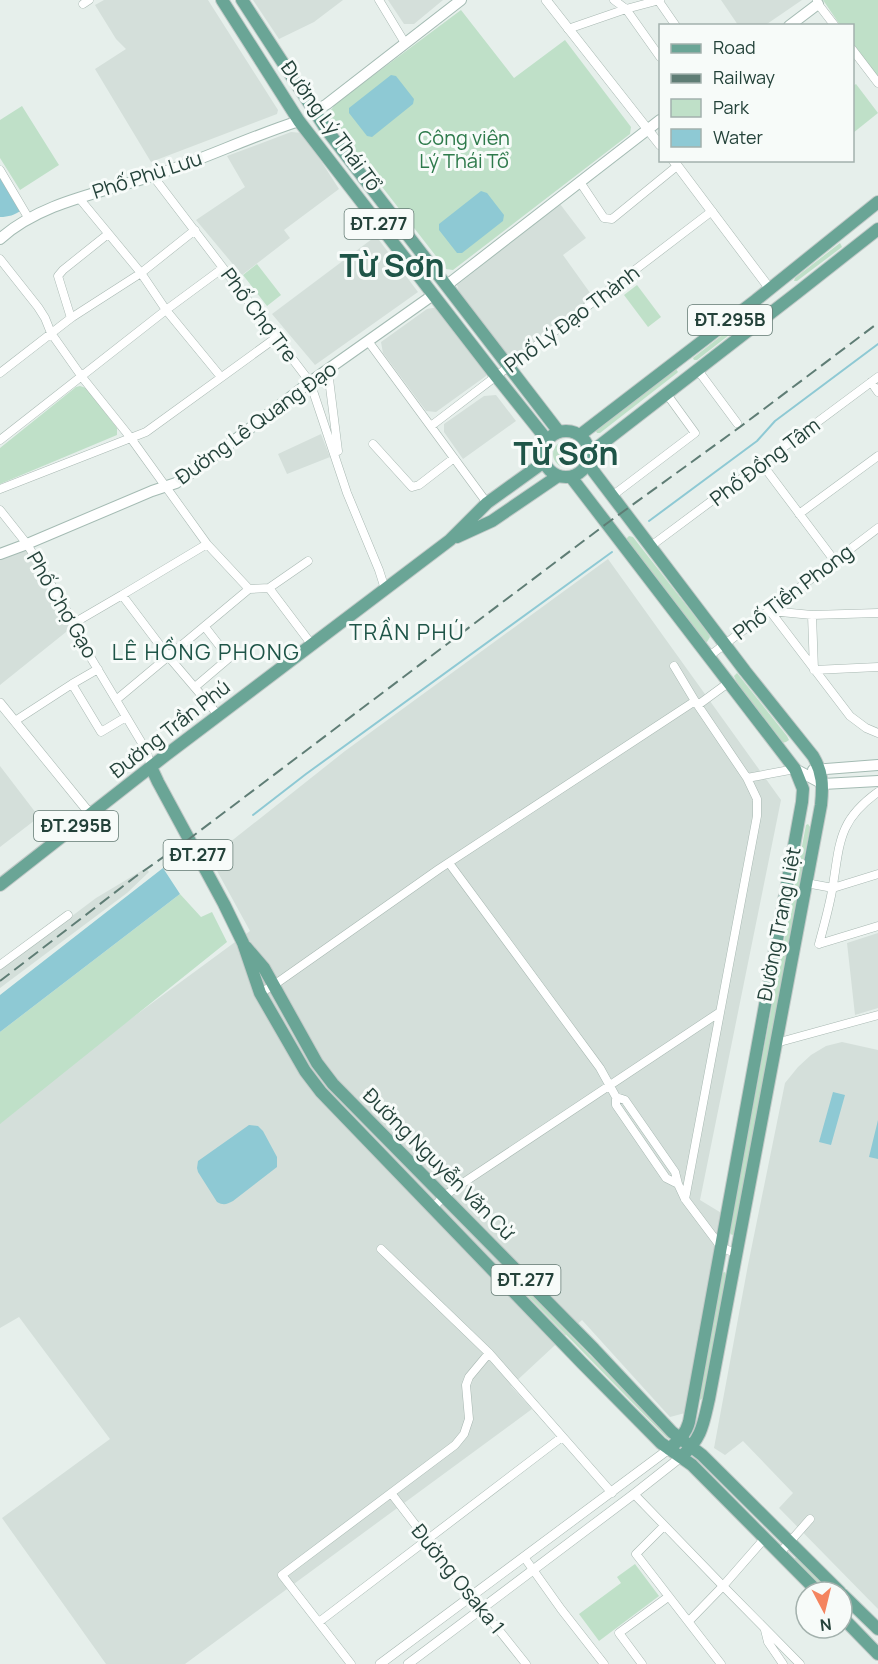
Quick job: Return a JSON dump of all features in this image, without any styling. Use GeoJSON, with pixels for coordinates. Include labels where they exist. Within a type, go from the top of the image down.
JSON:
{"type":"FeatureCollection","features":[{"type":"Feature","properties":{"kind":"main road","name":"Đường Lý Thái Tổ"},"geometry":{"type":"LineString","coordinates":[[222,0],[299,120],[547,440]]}},
{"type":"Feature","properties":{"kind":"main road","name":"Đường Lý Thái Tổ"},"geometry":{"type":"LineString","coordinates":[[242,0],[314,112],[559,432]]}},
{"type":"Feature","properties":{"kind":"main road"},"geometry":{"type":"LineString","coordinates":[[299,120],[327,104],[461,0]]}},
{"type":"Feature","properties":{"kind":"main road"},"geometry":{"type":"LineString","coordinates":[[791,24],[818,2]]}},
{"type":"Feature","properties":{"kind":"main road","name":"Phố Phù Lưu"},"geometry":{"type":"LineString","coordinates":[[0,239],[29,219],[79,198],[153,176],[299,120]]}},
{"type":"Feature","properties":{"kind":"main road"},"geometry":{"type":"LineString","coordinates":[[433,295],[659,121]]}},
{"type":"Feature","properties":{"kind":"main road","name":"ĐT.295B"},"geometry":{"type":"LineString","coordinates":[[580,435],[770,289],[878,202]]}},
{"type":"Feature","properties":{"kind":"main road"},"geometry":{"type":"LineString","coordinates":[[370,213],[384,204]]}},
{"type":"Feature","properties":{"kind":"main road","name":"ĐT.295B"},"geometry":{"type":"LineString","coordinates":[[589,458],[666,393],[878,229]]}},
{"type":"Feature","properties":{"kind":"main road"},"geometry":{"type":"LineString","coordinates":[[770,289],[782,305]]}},
{"type":"Feature","properties":{"kind":"main road","name":"Đường Lê Quang Đạo"},"geometry":{"type":"LineString","coordinates":[[0,554],[167,487],[197,469],[310,382],[433,295]]}},
{"type":"Feature","properties":{"kind":"main road"},"geometry":{"type":"LineString","coordinates":[[680,357],[695,371]]}},
{"type":"Feature","properties":{"kind":"main road"},"geometry":{"type":"LineString","coordinates":[[570,430],[580,435],[587,442],[589,458],[582,471],[571,477],[558,476],[549,470],[544,462],[543,452],[547,440],[553,434],[570,430]]}},
{"type":"Feature","properties":{"kind":"main road","name":"Đường Trang Liệt"},"geometry":{"type":"LineString","coordinates":[[589,458],[612,496],[813,756],[821,770],[823,784],[821,805],[709,1399],[700,1433],[692,1447],[681,1457]]}},
{"type":"Feature","properties":{"kind":"main road","name":"Đường Trần Phú"},"geometry":{"type":"LineString","coordinates":[[0,885],[450,540],[487,503],[544,462]]}},
{"type":"Feature","properties":{"kind":"main road","name":"Đường Trần Phú"},"geometry":{"type":"LineString","coordinates":[[450,540],[483,526],[558,476]]}},
{"type":"Feature","properties":{"kind":"main road","name":"Đường Trang Liệt"},"geometry":{"type":"LineString","coordinates":[[571,477],[795,770],[803,789],[688,1427],[681,1439]]}},
{"type":"Feature","properties":{"kind":"main road"},"geometry":{"type":"LineString","coordinates":[[487,503],[498,517]]}},
{"type":"Feature","properties":{"kind":"main road"},"geometry":{"type":"LineString","coordinates":[[475,515],[483,526]]}},
{"type":"Feature","properties":{"kind":"main road"},"geometry":{"type":"LineString","coordinates":[[795,770],[878,765]]}},
{"type":"Feature","properties":{"kind":"main road","name":"Đường Nguyễn Văn Cừ"},"geometry":{"type":"LineString","coordinates":[[152,767],[224,904],[243,944],[260,993],[305,1071],[321,1092],[582,1364],[662,1443],[692,1465],[806,1580]]}},
{"type":"Feature","properties":{"kind":"main road"},"geometry":{"type":"LineString","coordinates":[[795,770],[823,784],[878,781]]}},
{"type":"Feature","properties":{"kind":"main road","name":"Đường Nguyễn Văn Cừ"},"geometry":{"type":"LineString","coordinates":[[243,944],[264,968],[328,1079],[681,1439],[702,1455],[828,1580]]}},
{"type":"Feature","properties":{"kind":"main road"},"geometry":{"type":"LineString","coordinates":[[487,1263],[498,1252]]}},
{"type":"Feature","properties":{"kind":"main road"},"geometry":{"type":"LineString","coordinates":[[662,1419],[672,1422],[682,1421],[687,1419],[690,1413]]}},
{"type":"Feature","properties":{"kind":"main road"},"geometry":{"type":"LineString","coordinates":[[669,1449],[681,1439]]}},
{"type":"Feature","properties":{"kind":"main road","name":"Đường Nguyễn Văn Cừ"},"geometry":{"type":"LineString","coordinates":[[854,1606],[876,1628]]}},
{"type":"Feature","properties":{"kind":"main road"},"geometry":{"type":"LineString","coordinates":[[863,1638],[876,1628]]}},
{"type":"Feature","properties":{"kind":"main road"},"geometry":{"type":"LineString","coordinates":[[854,1629],[878,1654]]}},
{"type":"Feature","properties":{"kind":"street"},"geometry":{"type":"LineString","coordinates":[[379,0],[405,43]]}},
{"type":"Feature","properties":{"kind":"street"},"geometry":{"type":"LineString","coordinates":[[546,0],[659,144]]}},
{"type":"Feature","properties":{"kind":"street"},"geometry":{"type":"LineString","coordinates":[[614,0],[626,9],[659,56]]}},
{"type":"Feature","properties":{"kind":"street"},"geometry":{"type":"LineString","coordinates":[[568,28],[659,0],[675,24]]}},
{"type":"Feature","properties":{"kind":"street"},"geometry":{"type":"LineString","coordinates":[[818,2],[834,24]]}},
{"type":"Feature","properties":{"kind":"street"},"geometry":{"type":"LineString","coordinates":[[854,52],[878,83]]}},
{"type":"Feature","properties":{"kind":"street"},"geometry":{"type":"LineString","coordinates":[[580,182],[604,218],[612,219],[675,163],[770,289]]}},
{"type":"Feature","properties":{"kind":"street"},"geometry":{"type":"LineString","coordinates":[[0,170],[29,219]]}},
{"type":"Feature","properties":{"kind":"street","name":"Phố Chợ Tre"},"geometry":{"type":"LineString","coordinates":[[153,176],[310,382],[347,493],[385,589]]}},
{"type":"Feature","properties":{"kind":"street"},"geometry":{"type":"LineString","coordinates":[[79,198],[141,273],[166,310],[221,377]]}},
{"type":"Feature","properties":{"kind":"street","name":"Phố Lý Đạo Thành"},"geometry":{"type":"LineString","coordinates":[[431,426],[712,211]]}},
{"type":"Feature","properties":{"kind":"street"},"geometry":{"type":"LineString","coordinates":[[0,373],[71,318],[141,273],[195,230]]}},
{"type":"Feature","properties":{"kind":"street"},"geometry":{"type":"LineString","coordinates":[[71,318],[58,276],[108,234]]}},
{"type":"Feature","properties":{"kind":"street"},"geometry":{"type":"LineString","coordinates":[[0,259],[38,307],[51,333],[82,377],[130,437],[207,544],[249,589]]}},
{"type":"Feature","properties":{"kind":"street"},"geometry":{"type":"LineString","coordinates":[[0,440],[223,268]]}},
{"type":"Feature","properties":{"kind":"street"},"geometry":{"type":"LineString","coordinates":[[0,489],[146,432],[277,337]]}},
{"type":"Feature","properties":{"kind":"street"},"geometry":{"type":"LineString","coordinates":[[368,341],[487,503]]}},
{"type":"Feature","properties":{"kind":"street","name":"Phố Chợ Tre"},"geometry":{"type":"LineString","coordinates":[[328,370],[340,467]]}},
{"type":"Feature","properties":{"kind":"street"},"geometry":{"type":"LineString","coordinates":[[695,371],[737,423]]}},
{"type":"Feature","properties":{"kind":"street"},"geometry":{"type":"LineString","coordinates":[[874,380],[878,392]]}},
{"type":"Feature","properties":{"kind":"street","name":"Phố Đồng Tâm"},"geometry":{"type":"LineString","coordinates":[[651,546],[874,380]]}},
{"type":"Feature","properties":{"kind":"street"},"geometry":{"type":"LineString","coordinates":[[612,496],[695,433],[666,393]]}},
{"type":"Feature","properties":{"kind":"street"},"geometry":{"type":"LineString","coordinates":[[373,444],[412,487],[419,485],[454,458]]}},
{"type":"Feature","properties":{"kind":"street"},"geometry":{"type":"LineString","coordinates":[[799,514],[878,456]]}},
{"type":"Feature","properties":{"kind":"street"},"geometry":{"type":"LineString","coordinates":[[762,464],[834,560]]}},
{"type":"Feature","properties":{"kind":"street","name":"Phố Chợ Gạo"},"geometry":{"type":"LineString","coordinates":[[0,510],[27,544],[74,623],[82,643],[146,750],[152,767]]}},
{"type":"Feature","properties":{"kind":"street","name":"Phố Tiền Phong"},"geometry":{"type":"LineString","coordinates":[[708,657],[878,528]]}},
{"type":"Feature","properties":{"kind":"street"},"geometry":{"type":"LineString","coordinates":[[74,623],[207,544]]}},
{"type":"Feature","properties":{"kind":"street"},"geometry":{"type":"LineString","coordinates":[[116,700],[249,589],[269,588],[308,561]]}},
{"type":"Feature","properties":{"kind":"street"},"geometry":{"type":"LineString","coordinates":[[269,588],[312,645]]}},
{"type":"Feature","properties":{"kind":"street"},"geometry":{"type":"LineString","coordinates":[[122,595],[168,657],[219,716]]}},
{"type":"Feature","properties":{"kind":"street"},"geometry":{"type":"LineString","coordinates":[[770,611],[812,615],[878,613]]}},
{"type":"Feature","properties":{"kind":"street"},"geometry":{"type":"LineString","coordinates":[[770,611],[850,716],[866,728],[878,733]]}},
{"type":"Feature","properties":{"kind":"street"},"geometry":{"type":"LineString","coordinates":[[812,615],[814,669]]}},
{"type":"Feature","properties":{"kind":"street"},"geometry":{"type":"LineString","coordinates":[[195,687],[229,658],[205,627]]}},
{"type":"Feature","properties":{"kind":"street"},"geometry":{"type":"LineString","coordinates":[[674,666],[747,778],[757,799],[758,816],[685,1199]]}},
{"type":"Feature","properties":{"kind":"street"},"geometry":{"type":"LineString","coordinates":[[814,669],[878,667]]}},
{"type":"Feature","properties":{"kind":"street"},"geometry":{"type":"LineString","coordinates":[[15,720],[98,669]]}},
{"type":"Feature","properties":{"kind":"street"},"geometry":{"type":"LineString","coordinates":[[260,993],[449,863],[728,683]]}},
{"type":"Feature","properties":{"kind":"street"},"geometry":{"type":"LineString","coordinates":[[72,684],[101,732],[126,717]]}},
{"type":"Feature","properties":{"kind":"street"},"geometry":{"type":"LineString","coordinates":[[0,703],[91,815]]}},
{"type":"Feature","properties":{"kind":"street"},"geometry":{"type":"LineString","coordinates":[[747,778],[795,770]]}},
{"type":"Feature","properties":{"kind":"street"},"geometry":{"type":"LineString","coordinates":[[878,792],[853,814],[846,824],[838,850],[833,888],[819,944],[878,926]]}},
{"type":"Feature","properties":{"kind":"street"},"geometry":{"type":"LineString","coordinates":[[449,863],[600,1068],[616,1097],[625,1100],[675,1172],[685,1199],[721,1247],[737,1254]]}},
{"type":"Feature","properties":{"kind":"street"},"geometry":{"type":"LineString","coordinates":[[806,883],[833,888],[878,874]]}},
{"type":"Feature","properties":{"kind":"street"},"geometry":{"type":"LineString","coordinates":[[0,964],[68,915]]}},
{"type":"Feature","properties":{"kind":"street"},"geometry":{"type":"LineString","coordinates":[[433,1208],[444,1197],[720,1012]]}},
{"type":"Feature","properties":{"kind":"street"},"geometry":{"type":"LineString","coordinates":[[776,1043],[878,1015]]}},
{"type":"Feature","properties":{"kind":"street"},"geometry":{"type":"LineString","coordinates":[[381,1249],[489,1353],[612,1493]]}},
{"type":"Feature","properties":{"kind":"street"},"geometry":{"type":"LineString","coordinates":[[351,1664],[282,1575],[454,1445],[464,1434],[469,1419],[466,1385],[469,1377],[489,1353]]}},
{"type":"Feature","properties":{"kind":"street"},"geometry":{"type":"LineString","coordinates":[[319,1622],[562,1437]]}},
{"type":"Feature","properties":{"kind":"street"},"geometry":{"type":"LineString","coordinates":[[381,1664],[669,1449]]}},
{"type":"Feature","properties":{"kind":"street"},"geometry":{"type":"LineString","coordinates":[[408,1664],[681,1457]]}},
{"type":"Feature","properties":{"kind":"street","name":"Đường Osaka 1"},"geometry":{"type":"LineString","coordinates":[[391,1493],[526,1664]]}},
{"type":"Feature","properties":{"kind":"street"},"geometry":{"type":"LineString","coordinates":[[634,1494],[800,1664]]}},
{"type":"Feature","properties":{"kind":"street"},"geometry":{"type":"LineString","coordinates":[[780,1553],[810,1519]]}},
{"type":"Feature","properties":{"kind":"street"},"geometry":{"type":"LineString","coordinates":[[664,1526],[636,1554],[721,1664]]}},
{"type":"Feature","properties":{"kind":"street"},"geometry":{"type":"LineString","coordinates":[[689,1621],[765,1538]]}},
{"type":"Feature","properties":{"kind":"street"},"geometry":{"type":"LineString","coordinates":[[524,1557],[604,1664]]}},
{"type":"Feature","properties":{"kind":"street"},"geometry":{"type":"LineString","coordinates":[[642,1664],[619,1633],[668,1597]]}},
{"type":"Feature","properties":{"kind":"street"},"geometry":{"type":"LineString","coordinates":[[765,1629],[768,1642],[783,1664]]}},
{"type":"Feature","properties":{"kind":"shaded area"},"geometry":{"type":"Polygon","coordinates":[[[104,0],[208,0],[278,110],[277,114],[151,162],[95,69],[126,49],[116,39],[95,5],[104,0]]]}},
{"type":"Feature","properties":{"kind":"shaded area"},"geometry":{"type":"Polygon","coordinates":[[[253,0],[343,0],[314,22],[279,39],[253,0]]]}},
{"type":"Feature","properties":{"kind":"shaded area"},"geometry":{"type":"Polygon","coordinates":[[[388,0],[443,0],[414,24],[404,24],[388,0]]]}},
{"type":"Feature","properties":{"kind":"shaded area"},"geometry":{"type":"Polygon","coordinates":[[[721,0],[802,0],[767,24],[737,24],[721,0]]]}},
{"type":"Feature","properties":{"kind":"shaded area"},"geometry":{"type":"Polygon","coordinates":[[[291,132],[303,133],[339,189],[284,230],[290,238],[242,275],[196,220],[245,187],[227,156],[291,132]]]}},
{"type":"Feature","properties":{"kind":"shaded area"},"geometry":{"type":"Polygon","coordinates":[[[560,204],[586,238],[563,255],[593,297],[518,354],[503,353],[461,298],[457,285],[560,204]]]}},
{"type":"Feature","properties":{"kind":"shaded area"},"geometry":{"type":"Polygon","coordinates":[[[376,236],[418,292],[315,365],[272,314],[376,236]]]}},
{"type":"Feature","properties":{"kind":"shaded area"},"geometry":{"type":"Polygon","coordinates":[[[438,307],[486,369],[486,376],[436,412],[426,411],[383,353],[381,342],[427,309],[438,307]]]}},
{"type":"Feature","properties":{"kind":"shaded area"},"geometry":{"type":"Polygon","coordinates":[[[496,395],[516,421],[463,459],[444,432],[444,424],[484,396],[496,395]]]}},
{"type":"Feature","properties":{"kind":"shaded area"},"geometry":{"type":"Polygon","coordinates":[[[321,434],[330,457],[287,474],[278,454],[321,434]]]}},
{"type":"Feature","properties":{"kind":"shaded area"},"geometry":{"type":"Polygon","coordinates":[[[25,549],[71,628],[0,685],[0,558],[25,549]]]}},
{"type":"Feature","properties":{"kind":"shaded area"},"geometry":{"type":"Polygon","coordinates":[[[608,559],[781,800],[700,1200],[723,1214],[685,1413],[670,1417],[582,1320],[511,1386],[532,1409],[185,1664],[106,1664],[2,1518],[110,1439],[19,1317],[0,1328],[0,1115],[250,931],[210,858],[345,751],[608,559]]]}},
{"type":"Feature","properties":{"kind":"shaded area"},"geometry":{"type":"Polygon","coordinates":[[[0,766],[39,817],[0,847],[0,766]]]}},
{"type":"Feature","properties":{"kind":"shaded area"},"geometry":{"type":"Polygon","coordinates":[[[146,868],[149,872],[127,893],[0,988],[0,970],[96,898],[146,868]]]}},
{"type":"Feature","properties":{"kind":"shaded area"},"geometry":{"type":"Polygon","coordinates":[[[878,933],[878,1008],[855,1015],[847,943],[878,933]]]}},
{"type":"Feature","properties":{"kind":"shaded area"},"geometry":{"type":"Polygon","coordinates":[[[842,1042],[878,1050],[878,1609],[854,1585],[854,1580],[850,1580],[779,1508],[793,1493],[743,1441],[725,1455],[714,1448],[785,1083],[811,1055],[826,1046],[842,1042]]]}},
{"type":"Feature","properties":{"kind":"green space"},"geometry":{"type":"Polygon","coordinates":[[[823,0],[878,0],[878,79],[854,45],[854,24],[839,24],[823,0]]]}},
{"type":"Feature","properties":{"kind":"green space","name":"Công viên Lý Thái Tổ"},"geometry":{"type":"Polygon","coordinates":[[[461,10],[514,78],[565,40],[631,127],[630,134],[453,270],[446,269],[327,116],[335,104],[461,10]]]}},
{"type":"Feature","properties":{"kind":"green space"},"geometry":{"type":"Polygon","coordinates":[[[856,84],[878,113],[854,132],[854,85],[856,84]]]}},
{"type":"Feature","properties":{"kind":"green space"},"geometry":{"type":"Polygon","coordinates":[[[22,106],[59,165],[20,190],[0,158],[0,120],[22,106]]]}},
{"type":"Feature","properties":{"kind":"green space"},"geometry":{"type":"Polygon","coordinates":[[[840,243],[842,247],[794,281],[795,278],[840,243]]]}},
{"type":"Feature","properties":{"kind":"green space"},"geometry":{"type":"Polygon","coordinates":[[[257,264],[281,295],[267,306],[243,275],[257,264]]]}},
{"type":"Feature","properties":{"kind":"green space"},"geometry":{"type":"Polygon","coordinates":[[[637,285],[661,317],[648,327],[624,295],[637,285]]]}},
{"type":"Feature","properties":{"kind":"green space"},"geometry":{"type":"Polygon","coordinates":[[[754,310],[757,311],[756,314],[694,360],[693,358],[754,310]]]}},
{"type":"Feature","properties":{"kind":"green space"},"geometry":{"type":"Polygon","coordinates":[[[676,369],[677,373],[597,433],[596,431],[676,369]]]}},
{"type":"Feature","properties":{"kind":"green space"},"geometry":{"type":"Polygon","coordinates":[[[80,386],[86,388],[117,428],[117,435],[0,484],[0,448],[80,386]]]}},
{"type":"Feature","properties":{"kind":"green space"},"geometry":{"type":"Polygon","coordinates":[[[566,441],[576,444],[579,454],[576,464],[566,467],[556,464],[553,454],[556,444],[566,441]]]}},
{"type":"Feature","properties":{"kind":"green space"},"geometry":{"type":"Polygon","coordinates":[[[629,536],[633,537],[708,633],[710,637],[707,642],[705,643],[627,541],[629,536]]]}},
{"type":"Feature","properties":{"kind":"green space"},"geometry":{"type":"Polygon","coordinates":[[[737,673],[789,740],[782,743],[737,683],[734,676],[737,673]]]}},
{"type":"Feature","properties":{"kind":"green space"},"geometry":{"type":"Polygon","coordinates":[[[808,824],[810,827],[735,1234],[732,1235],[730,1233],[735,1203],[808,824]]]}},
{"type":"Feature","properties":{"kind":"green space"},"geometry":{"type":"Polygon","coordinates":[[[180,894],[201,917],[212,912],[227,942],[0,1124],[0,1032],[180,894]]]}},
{"type":"Feature","properties":{"kind":"green space"},"geometry":{"type":"Polygon","coordinates":[[[501,1264],[670,1437],[669,1439],[499,1266],[501,1264]]]}},
{"type":"Feature","properties":{"kind":"green space"},"geometry":{"type":"Polygon","coordinates":[[[725,1272],[703,1398],[700,1400],[722,1273],[725,1272]]]}},
{"type":"Feature","properties":{"kind":"green space"},"geometry":{"type":"Polygon","coordinates":[[[798,1558],[819,1580],[815,1580],[795,1559],[798,1558]]]}},
{"type":"Feature","properties":{"kind":"green space"},"geometry":{"type":"Polygon","coordinates":[[[635,1564],[659,1596],[599,1641],[579,1614],[621,1583],[617,1577],[635,1564]]]}},
{"type":"Feature","properties":{"kind":"water"},"geometry":{"type":"Polygon","coordinates":[[[391,75],[396,76],[414,99],[413,104],[372,137],[367,136],[349,113],[349,108],[391,75]]]}},
{"type":"Feature","properties":{"kind":"water"},"geometry":{"type":"Polygon","coordinates":[[[0,175],[22,210],[6,217],[0,217],[0,175]]]}},
{"type":"Feature","properties":{"kind":"water"},"geometry":{"type":"Polygon","coordinates":[[[481,191],[487,193],[504,215],[503,221],[462,253],[457,253],[439,230],[439,224],[481,191]]]}},
{"type":"Feature","properties":{"kind":"water"},"geometry":{"type":"Polygon","coordinates":[[[163,868],[180,894],[0,1032],[0,995],[163,868]]]}},
{"type":"Feature","properties":{"kind":"water"},"geometry":{"type":"Polygon","coordinates":[[[833,1092],[845,1095],[831,1145],[819,1142],[833,1092]]]}},
{"type":"Feature","properties":{"kind":"water"},"geometry":{"type":"Polygon","coordinates":[[[878,1120],[878,1159],[869,1157],[878,1120]]]}},
{"type":"Feature","properties":{"kind":"water"},"geometry":{"type":"Polygon","coordinates":[[[249,1125],[258,1126],[263,1131],[277,1157],[277,1167],[233,1201],[225,1204],[219,1203],[198,1172],[198,1161],[249,1125]]]}},
{"type":"Feature","properties":{"kind":"waterway"},"geometry":{"type":"LineString","coordinates":[[649,521],[757,441],[775,421],[878,344]]}},
{"type":"Feature","properties":{"kind":"waterway"},"geometry":{"type":"LineString","coordinates":[[253,815],[612,552]]}},
{"type":"Feature","properties":{"kind":"railway"},"geometry":{"type":"LineString","coordinates":[[0,981],[606,524],[878,323]]}},
{"type":"Feature","properties":{"kind":"district","name":"Từ Sơn"},"geometry":{"type":"Point","coordinates":[392,266]}},
{"type":"Feature","properties":{"kind":"district","name":"Từ Sơn"},"geometry":{"type":"Point","coordinates":[566,454]}},
{"type":"Feature","properties":{"kind":"district","name":"TRẦN PHÚ"},"geometry":{"type":"Point","coordinates":[407,632]}},
{"type":"Feature","properties":{"kind":"district","name":"LÊ HỒNG PHONG"},"geometry":{"type":"Point","coordinates":[206,652]}}]}
